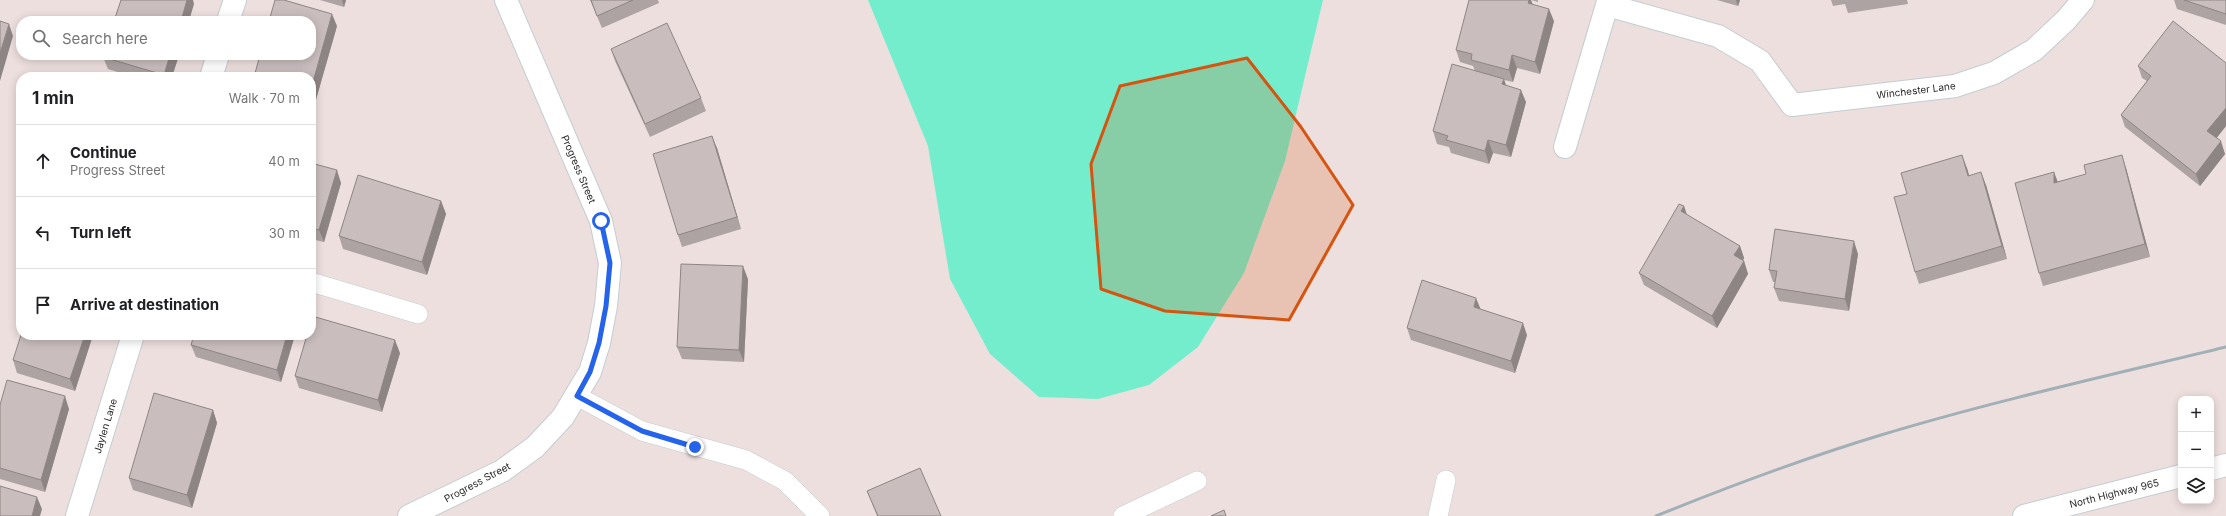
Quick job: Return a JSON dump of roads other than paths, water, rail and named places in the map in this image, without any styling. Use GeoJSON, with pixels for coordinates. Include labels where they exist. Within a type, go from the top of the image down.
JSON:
{"type":"FeatureCollection","features":[{"type":"Feature","properties":{"kind":"street"},"geometry":{"type":"LineString","coordinates":[[230,16],[235,0]]}},
{"type":"Feature","properties":{"kind":"street","name":"Progress Street"},"geometry":{"type":"LineString","coordinates":[[409,516],[508,467],[535,447],[564,417],[590,372],[599,343],[606,306],[610,263],[601,221],[506,0]]}},
{"type":"Feature","properties":{"kind":"street","name":"Winchester Lane"},"geometry":{"type":"LineString","coordinates":[[1607,3],[1718,36],[1760,61],[1792,105],[1955,86],[1994,73],[2034,50],[2066,20],[2083,0]]}},
{"type":"Feature","properties":{"kind":"street"},"geometry":{"type":"LineString","coordinates":[[1565,147],[1607,3]]}},
{"type":"Feature","properties":{"kind":"street"},"geometry":{"type":"LineString","coordinates":[[213,72],[216,60]]}},
{"type":"Feature","properties":{"kind":"street","name":"Jaylen Lane"},"geometry":{"type":"LineString","coordinates":[[77,516],[131,340]]}},
{"type":"Feature","properties":{"kind":"street"},"geometry":{"type":"LineString","coordinates":[[2214,468],[2226,465]]}},
{"type":"Feature","properties":{"kind":"street","name":"North Highway 965"},"geometry":{"type":"LineString","coordinates":[[2024,516],[2178,477]]}},
{"type":"Feature","properties":{"kind":"lane"},"geometry":{"type":"LineString","coordinates":[[316,283],[418,314]]}},
{"type":"Feature","properties":{"kind":"lane"},"geometry":{"type":"LineString","coordinates":[[577,396],[642,431],[746,460],[785,481],[820,516]]}},
{"type":"Feature","properties":{"kind":"lane"},"geometry":{"type":"LineString","coordinates":[[1123,516],[1198,480]]}},
{"type":"Feature","properties":{"kind":"lane"},"geometry":{"type":"LineString","coordinates":[[1438,516],[1446,480]]}},
{"type":"Feature","properties":{"kind":"railway"},"geometry":{"type":"LineString","coordinates":[[1656,516],[1768,473],[1881,435],[2009,400],[2226,347]]}}]}
